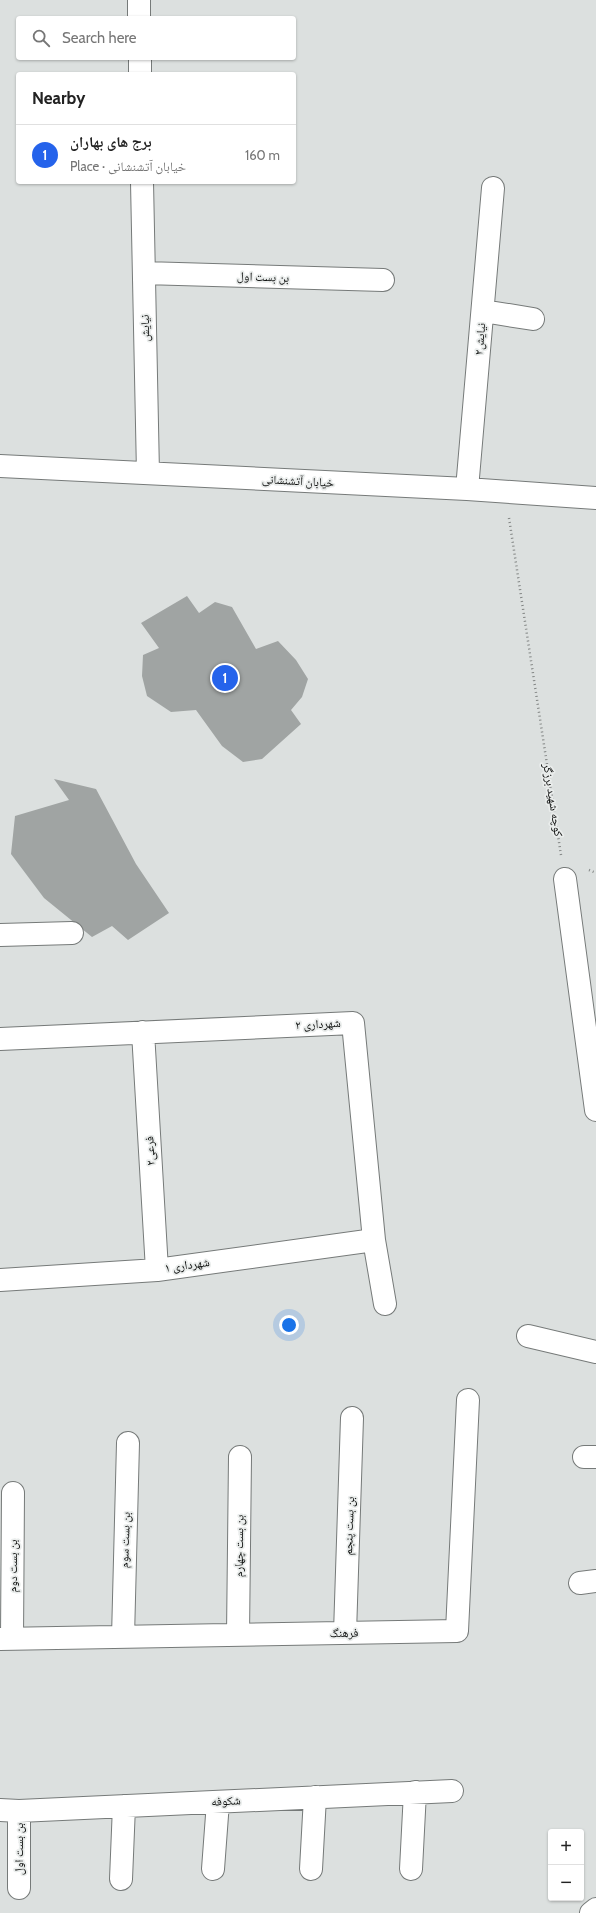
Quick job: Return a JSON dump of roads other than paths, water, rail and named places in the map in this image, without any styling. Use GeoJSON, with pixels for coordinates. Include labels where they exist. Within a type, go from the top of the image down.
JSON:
{"type":"FeatureCollection","features":[{"type":"Feature","properties":{"kind":"street"},"geometry":{"type":"LineString","coordinates":[[139,0],[139,16]]}},
{"type":"Feature","properties":{"kind":"street"},"geometry":{"type":"LineString","coordinates":[[140,60],[140,72]]}},
{"type":"Feature","properties":{"kind":"street","name":"نیایش"},"geometry":{"type":"LineString","coordinates":[[142,184],[148,474]]}},
{"type":"Feature","properties":{"kind":"street","name":"نیایش۲"},"geometry":{"type":"LineString","coordinates":[[467,489],[493,188]]}},
{"type":"Feature","properties":{"kind":"street","name":"بن بست اول"},"geometry":{"type":"LineString","coordinates":[[144,273],[383,280]]}},
{"type":"Feature","properties":{"kind":"street"},"geometry":{"type":"LineString","coordinates":[[482,312],[533,319]]}},
{"type":"Feature","properties":{"kind":"street","name":"خیابان آتشنشانی"},"geometry":{"type":"LineString","coordinates":[[0,466],[467,489],[596,498]]}},
{"type":"Feature","properties":{"kind":"street"},"geometry":{"type":"LineString","coordinates":[[565,879],[589,1001],[596,1110]]}},
{"type":"Feature","properties":{"kind":"street"},"geometry":{"type":"LineString","coordinates":[[0,935],[72,933]]}},
{"type":"Feature","properties":{"kind":"street","name":"شهرداری ۲"},"geometry":{"type":"LineString","coordinates":[[0,1039],[353,1023],[374,1240],[385,1304]]}},
{"type":"Feature","properties":{"kind":"street","name":"فرعی۲"},"geometry":{"type":"LineString","coordinates":[[143,1032],[157,1270]]}},
{"type":"Feature","properties":{"kind":"street","name":"شهرداری ۱"},"geometry":{"type":"LineString","coordinates":[[0,1280],[157,1270],[374,1240]]}},
{"type":"Feature","properties":{"kind":"street"},"geometry":{"type":"LineString","coordinates":[[528,1336],[596,1352]]}},
{"type":"Feature","properties":{"kind":"street","name":"فرهنگ"},"geometry":{"type":"LineString","coordinates":[[6,1639],[457,1631],[468,1400]]}},
{"type":"Feature","properties":{"kind":"street","name":"بن بست پنجم"},"geometry":{"type":"LineString","coordinates":[[345,1633],[352,1418]]}},
{"type":"Feature","properties":{"kind":"street","name":"بن بست سوم"},"geometry":{"type":"LineString","coordinates":[[123,1637],[128,1443]]}},
{"type":"Feature","properties":{"kind":"street","name":"بن بست چهارم"},"geometry":{"type":"LineString","coordinates":[[238,1635],[240,1457]]}},
{"type":"Feature","properties":{"kind":"street","name":"بن بست دوم"},"geometry":{"type":"LineString","coordinates":[[6,1639],[13,1493]]}},
{"type":"Feature","properties":{"kind":"street","name":"شکوفه"},"geometry":{"type":"LineString","coordinates":[[10,1811],[452,1791]]}},
{"type":"Feature","properties":{"kind":"street"},"geometry":{"type":"LineString","coordinates":[[411,1869],[415,1792]]}},
{"type":"Feature","properties":{"kind":"street"},"geometry":{"type":"LineString","coordinates":[[311,1869],[315,1797]]}},
{"type":"Feature","properties":{"kind":"street"},"geometry":{"type":"LineString","coordinates":[[213,1869],[218,1802]]}},
{"type":"Feature","properties":{"kind":"street"},"geometry":{"type":"LineString","coordinates":[[121,1879],[124,1806]]}},
{"type":"Feature","properties":{"kind":"street","name":"بن بست اول"},"geometry":{"type":"LineString","coordinates":[[10,1811],[19,1888]]}},
{"type":"Feature","properties":{"kind":"street"},"geometry":{"type":"LineString","coordinates":[[591,1913],[596,1909]]}},
{"type":"Feature","properties":{"kind":"place","name":"برج های بهاران"},"geometry":{"type":"Point","coordinates":[225,678]}}]}
